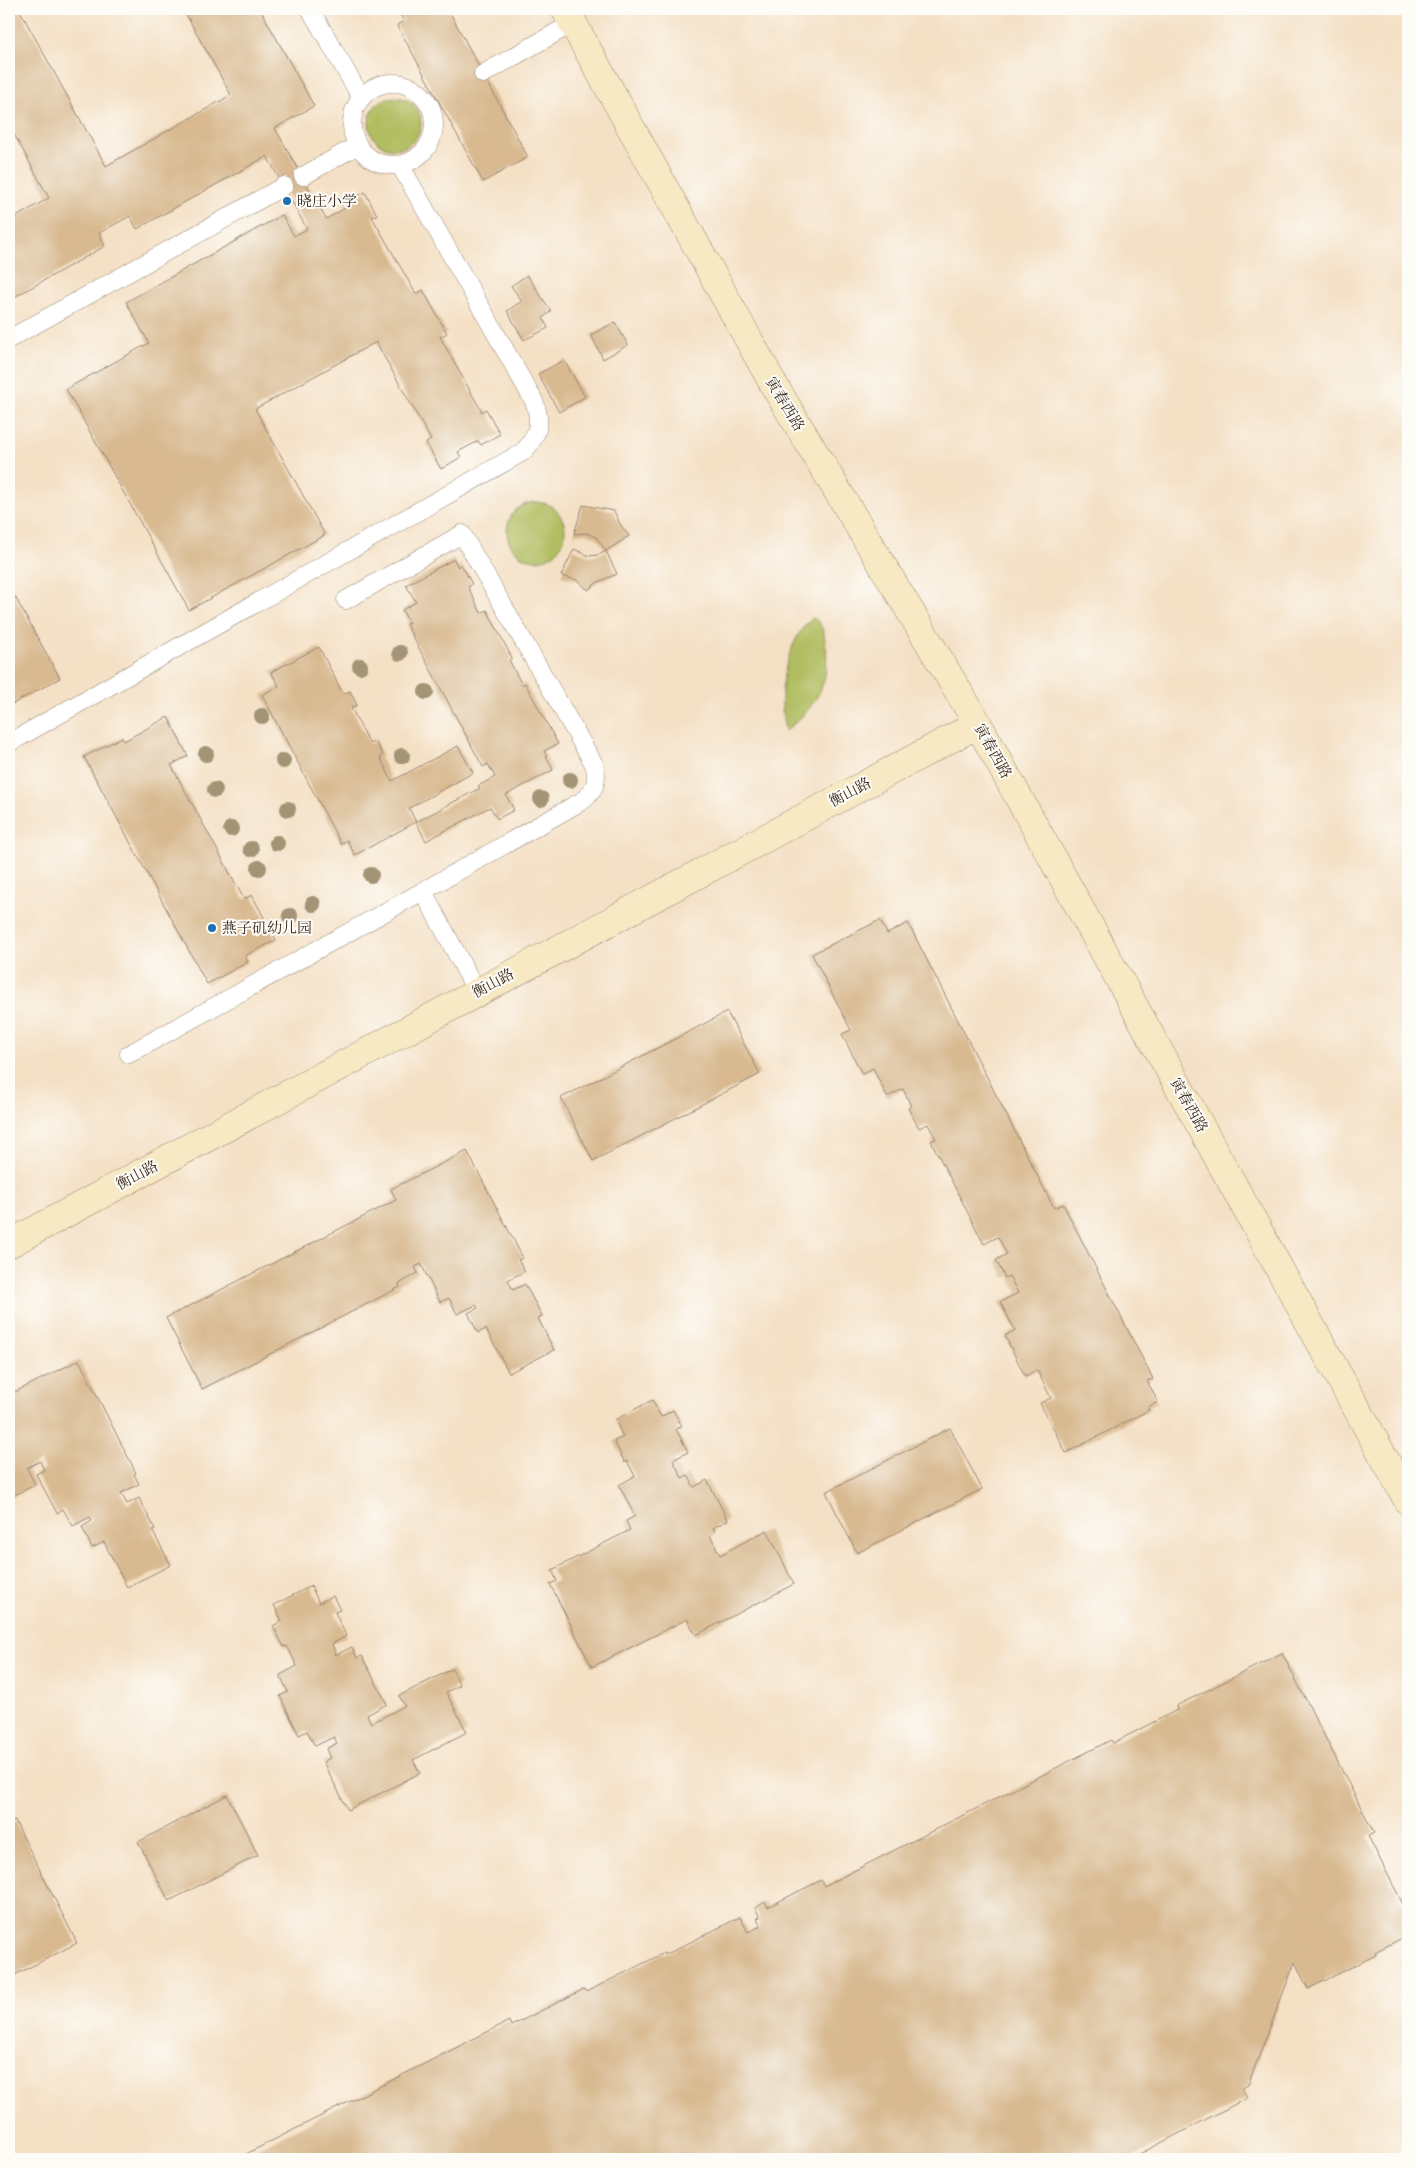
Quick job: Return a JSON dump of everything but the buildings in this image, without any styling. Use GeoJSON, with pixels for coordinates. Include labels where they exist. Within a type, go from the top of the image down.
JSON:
{"type":"FeatureCollection","features":[{"type":"Feature","properties":{"kind":"street","name":"寅春西路"},"geometry":{"type":"LineString","coordinates":[[569,16],[775,387],[978,724],[1408,1501]]}},
{"type":"Feature","properties":{"kind":"street","name":"衡山路"},"geometry":{"type":"LineString","coordinates":[[9,1244],[978,724]]}},
{"type":"Feature","properties":{"kind":"lane"},"geometry":{"type":"LineString","coordinates":[[310,9],[361,97]]}},
{"type":"Feature","properties":{"kind":"lane"},"geometry":{"type":"LineString","coordinates":[[483,74],[569,16]]}},
{"type":"Feature","properties":{"kind":"lane"},"geometry":{"type":"LineString","coordinates":[[386,83],[400,83],[413,88],[434,103],[432,110],[435,124],[432,138],[424,151],[414,160],[400,165],[386,165],[372,160],[354,138],[352,124],[354,110],[361,97],[372,88],[386,83]]}},
{"type":"Feature","properties":{"kind":"lane"},"geometry":{"type":"LineString","coordinates":[[303,176],[358,145]]}},
{"type":"Feature","properties":{"kind":"lane"},"geometry":{"type":"LineString","coordinates":[[9,743],[523,452],[533,442],[538,429],[539,415],[534,402],[400,165]]}},
{"type":"Feature","properties":{"kind":"lane"},"geometry":{"type":"LineString","coordinates":[[9,339],[284,186]]}},
{"type":"Feature","properties":{"kind":"lane"},"geometry":{"type":"LineString","coordinates":[[129,1054],[582,801],[591,794],[596,784],[597,774],[594,764],[462,534],[346,600]]}},
{"type":"Feature","properties":{"kind":"lane"},"geometry":{"type":"LineString","coordinates":[[423,891],[477,992]]}},
{"type":"Feature","properties":{"kind":"green space"},"geometry":{"type":"Polygon","coordinates":[[[395,97],[405,99],[413,105],[419,113],[421,123],[419,133],[413,141],[405,147],[395,149],[385,147],[377,141],[371,133],[369,123],[371,113],[377,105],[385,99],[395,97]]]}},
{"type":"Feature","properties":{"kind":"green space"},"geometry":{"type":"Polygon","coordinates":[[[530,502],[542,502],[552,506],[561,515],[565,537],[557,552],[542,560],[530,560],[520,556],[511,547],[507,537],[507,525],[511,515],[520,506],[530,502]]]}},
{"type":"Feature","properties":{"kind":"green space"},"geometry":{"type":"Polygon","coordinates":[[[813,618],[820,624],[825,637],[827,655],[824,680],[814,702],[785,731],[782,707],[784,673],[791,650],[798,636],[813,618]]]}},
{"type":"Feature","properties":{"kind":"place","name":"晓庄小学"},"geometry":{"type":"Point","coordinates":[287,201]}},
{"type":"Feature","properties":{"kind":"place","name":"燕子矶幼儿园"},"geometry":{"type":"Point","coordinates":[212,928]}}]}
